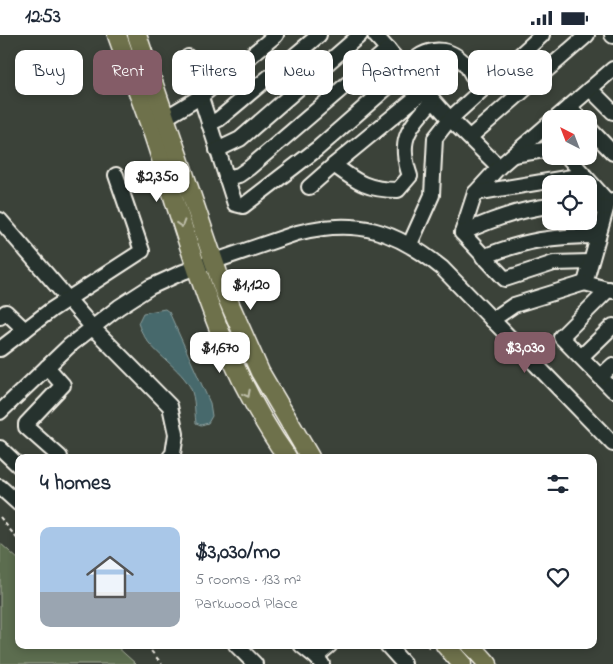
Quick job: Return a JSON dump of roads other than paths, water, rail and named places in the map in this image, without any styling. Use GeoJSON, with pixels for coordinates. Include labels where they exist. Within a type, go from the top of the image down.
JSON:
{"type":"FeatureCollection","features":[{"type":"Feature","properties":{"kind":"main road"},"geometry":{"type":"LineString","coordinates":[[117,35],[151,128],[196,268],[222,339],[241,383],[285,454]]}},
{"type":"Feature","properties":{"kind":"main road"},"geometry":{"type":"LineString","coordinates":[[137,35],[213,262],[260,372],[308,454]]}},
{"type":"Feature","properties":{"kind":"main road"},"geometry":{"type":"LineString","coordinates":[[449,649],[462,664]]}},
{"type":"Feature","properties":{"kind":"main road"},"geometry":{"type":"LineString","coordinates":[[475,649],[488,664]]}},
{"type":"Feature","properties":{"kind":"street"},"geometry":{"type":"LineString","coordinates":[[165,118],[200,97],[276,35]]}},
{"type":"Feature","properties":{"kind":"street"},"geometry":{"type":"LineString","coordinates":[[209,124],[219,119],[319,35]]}},
{"type":"Feature","properties":{"kind":"street"},"geometry":{"type":"LineString","coordinates":[[217,150],[240,139],[360,35]]}},
{"type":"Feature","properties":{"kind":"street"},"geometry":{"type":"LineString","coordinates":[[226,178],[239,175],[249,168],[388,49],[375,35]]}},
{"type":"Feature","properties":{"kind":"street"},"geometry":{"type":"LineString","coordinates":[[525,50],[542,35]]}},
{"type":"Feature","properties":{"kind":"street"},"geometry":{"type":"LineString","coordinates":[[470,137],[577,38]]}},
{"type":"Feature","properties":{"kind":"street"},"geometry":{"type":"LineString","coordinates":[[458,58],[468,69]]}},
{"type":"Feature","properties":{"kind":"street"},"geometry":{"type":"LineString","coordinates":[[566,110],[613,70]]}},
{"type":"Feature","properties":{"kind":"street"},"geometry":{"type":"LineString","coordinates":[[590,89],[613,112]]}},
{"type":"Feature","properties":{"kind":"street"},"geometry":{"type":"LineString","coordinates":[[200,97],[235,204],[242,206],[317,149],[378,95]]}},
{"type":"Feature","properties":{"kind":"street"},"geometry":{"type":"LineString","coordinates":[[428,95],[499,167]]}},
{"type":"Feature","properties":{"kind":"street"},"geometry":{"type":"LineString","coordinates":[[309,187],[334,165],[428,95]]}},
{"type":"Feature","properties":{"kind":"street"},"geometry":{"type":"LineString","coordinates":[[334,165],[359,184],[384,190],[398,190],[410,176],[403,157],[406,138],[428,95]]}},
{"type":"Feature","properties":{"kind":"street"},"geometry":{"type":"LineString","coordinates":[[410,244],[432,195],[435,138],[450,119],[476,95]]}},
{"type":"Feature","properties":{"kind":"street"},"geometry":{"type":"LineString","coordinates":[[569,107],[572,110]]}},
{"type":"Feature","properties":{"kind":"street"},"geometry":{"type":"LineString","coordinates":[[462,233],[475,193],[499,167],[542,135]]}},
{"type":"Feature","properties":{"kind":"street"},"geometry":{"type":"LineString","coordinates":[[598,137],[613,153]]}},
{"type":"Feature","properties":{"kind":"street"},"geometry":{"type":"LineString","coordinates":[[513,155],[542,150]]}},
{"type":"Feature","properties":{"kind":"street"},"geometry":{"type":"LineString","coordinates":[[575,165],[584,175]]}},
{"type":"Feature","properties":{"kind":"street"},"geometry":{"type":"LineString","coordinates":[[0,349],[69,299],[142,251],[116,175]]}},
{"type":"Feature","properties":{"kind":"street"},"geometry":{"type":"LineString","coordinates":[[475,193],[542,182]]}},
{"type":"Feature","properties":{"kind":"street"},"geometry":{"type":"LineString","coordinates":[[584,283],[609,203],[597,190]]}},
{"type":"Feature","properties":{"kind":"street"},"geometry":{"type":"LineString","coordinates":[[462,233],[500,218],[542,207]]}},
{"type":"Feature","properties":{"kind":"street"},"geometry":{"type":"LineString","coordinates":[[0,219],[93,328],[170,406],[176,434],[173,454]]}},
{"type":"Feature","properties":{"kind":"street"},"geometry":{"type":"LineString","coordinates":[[0,412],[47,367],[93,328],[150,287],[196,268],[298,233],[354,226],[374,230],[410,244],[442,268],[613,444]]}},
{"type":"Feature","properties":{"kind":"street"},"geometry":{"type":"LineString","coordinates":[[462,233],[505,279],[554,263],[590,262]]}},
{"type":"Feature","properties":{"kind":"street"},"geometry":{"type":"LineString","coordinates":[[483,257],[536,239],[557,236],[598,236]]}},
{"type":"Feature","properties":{"kind":"street"},"geometry":{"type":"LineString","coordinates":[[492,320],[514,305],[584,283],[611,290]]}},
{"type":"Feature","properties":{"kind":"street"},"geometry":{"type":"LineString","coordinates":[[611,290],[561,337],[613,390]]}},
{"type":"Feature","properties":{"kind":"street"},"geometry":{"type":"LineString","coordinates":[[0,317],[6,312],[25,330]]}},
{"type":"Feature","properties":{"kind":"street"},"geometry":{"type":"LineString","coordinates":[[581,357],[613,325]]}},
{"type":"Feature","properties":{"kind":"street"},"geometry":{"type":"LineString","coordinates":[[600,377],[613,365]]}},
{"type":"Feature","properties":{"kind":"street"},"geometry":{"type":"LineString","coordinates":[[47,367],[63,385],[32,416],[26,427],[57,454]]}},
{"type":"Feature","properties":{"kind":"street"},"geometry":{"type":"LineString","coordinates":[[0,449],[15,462]]}},
{"type":"Feature","properties":{"kind":"street"},"geometry":{"type":"LineString","coordinates":[[0,487],[15,500]]}},
{"type":"Feature","properties":{"kind":"street"},"geometry":{"type":"LineString","coordinates":[[240,649],[255,664]]}},
{"type":"Feature","properties":{"kind":"street"},"geometry":{"type":"LineString","coordinates":[[306,649],[319,661],[327,649]]}},
{"type":"Feature","properties":{"kind":"street"},"geometry":{"type":"LineString","coordinates":[[391,649],[404,664]]}},
{"type":"Feature","properties":{"kind":"water"},"geometry":{"type":"Polygon","coordinates":[[[165,309],[169,312],[210,403],[212,416],[208,423],[201,425],[196,423],[190,387],[181,375],[153,348],[138,323],[143,313],[165,309]]]}}]}
